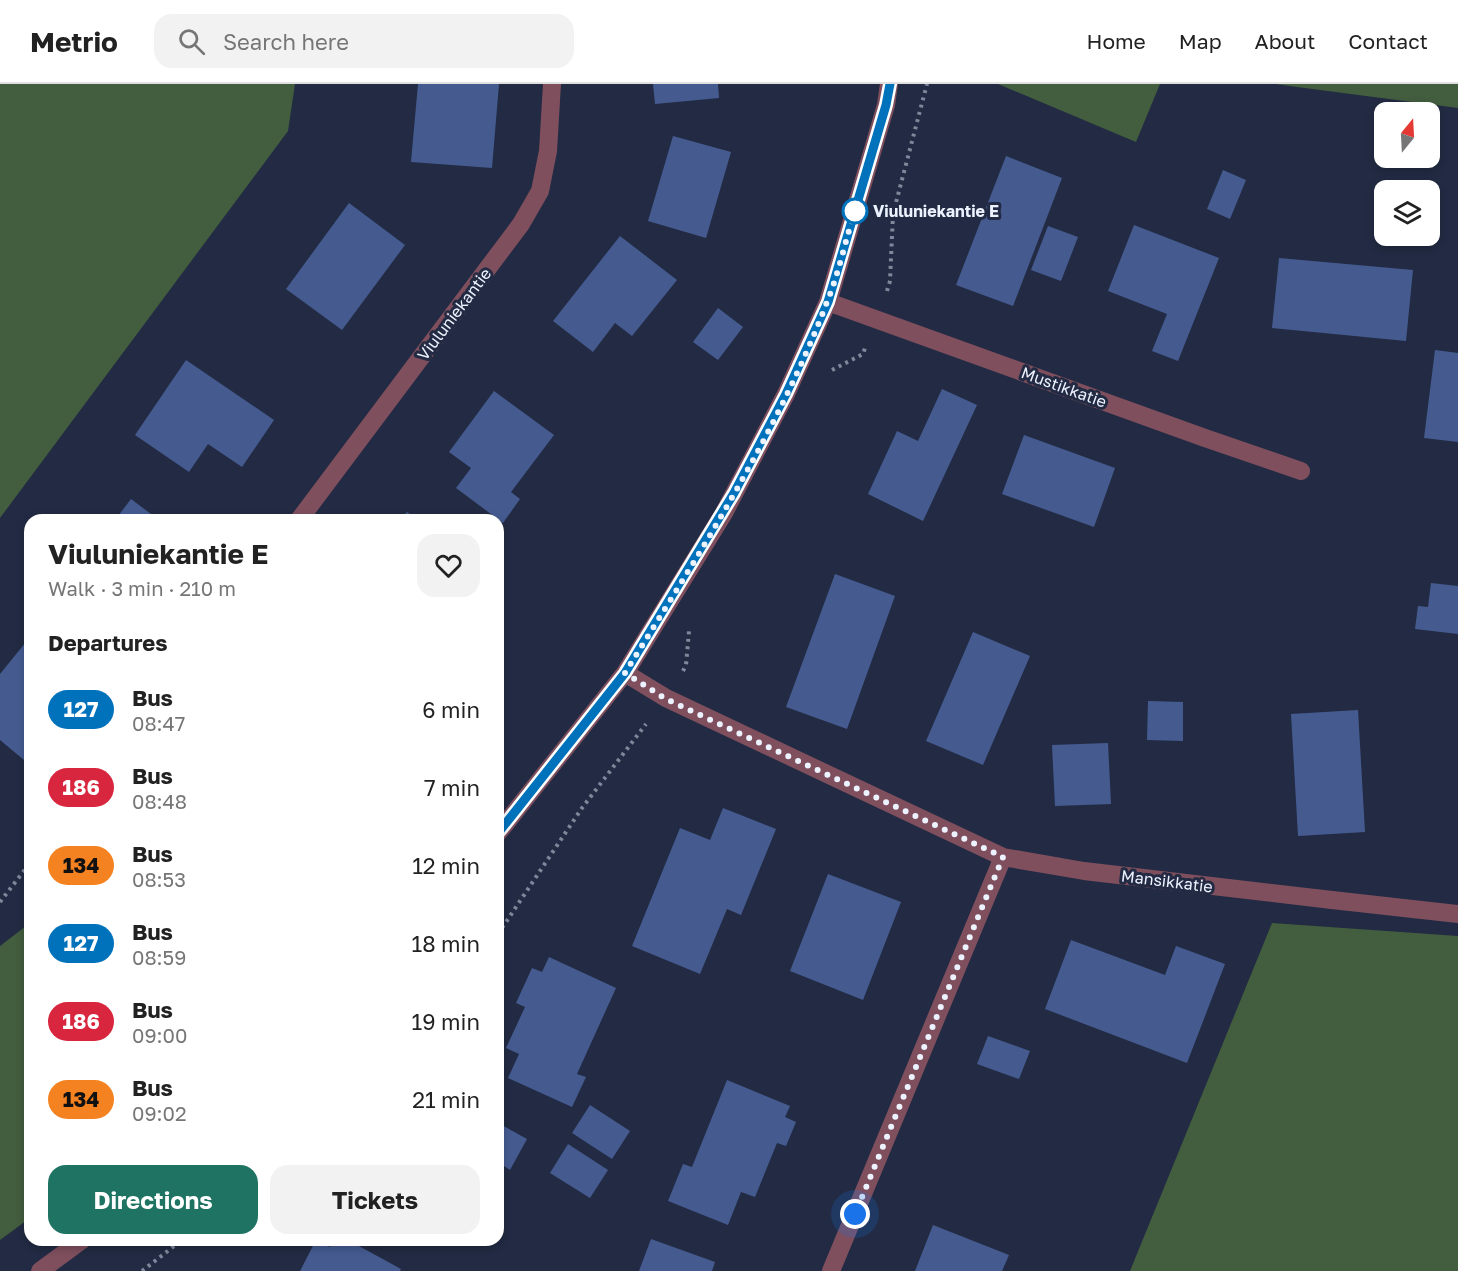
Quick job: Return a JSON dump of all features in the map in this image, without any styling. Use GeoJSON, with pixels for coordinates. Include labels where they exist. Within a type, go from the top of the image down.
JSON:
{"type":"FeatureCollection","features":[{"type":"Feature","properties":{"kind":"street","name":"Viuluniekantie"},"geometry":{"type":"LineString","coordinates":[[304,514],[521,224],[540,191],[548,151],[552,84]]}},
{"type":"Feature","properties":{"kind":"street"},"geometry":{"type":"LineString","coordinates":[[504,825],[625,673],[724,513],[786,394],[828,302],[886,105],[890,84]]}},
{"type":"Feature","properties":{"kind":"street","name":"Mustikkatie"},"geometry":{"type":"LineString","coordinates":[[828,302],[1301,471]]}},
{"type":"Feature","properties":{"kind":"street","name":"Mansikkatie"},"geometry":{"type":"LineString","coordinates":[[625,673],[666,699],[1003,857],[1084,871],[1458,914]]}},
{"type":"Feature","properties":{"kind":"street"},"geometry":{"type":"LineString","coordinates":[[831,1271],[1003,857]]}},
{"type":"Feature","properties":{"kind":"street"},"geometry":{"type":"LineString","coordinates":[[40,1271],[74,1246]]}},
{"type":"Feature","properties":{"kind":"path"},"geometry":{"type":"LineString","coordinates":[[504,925],[582,808],[666,699]]}},
{"type":"Feature","properties":{"kind":"path"},"geometry":{"type":"LineString","coordinates":[[0,902],[24,871]]}},
{"type":"Feature","properties":{"kind":"path"},"geometry":{"type":"LineString","coordinates":[[142,1271],[174,1246]]}},
{"type":"Feature","properties":{"kind":"green space"},"geometry":{"type":"Polygon","coordinates":[[[0,84],[295,84],[288,131],[0,518],[0,84]]]}},
{"type":"Feature","properties":{"kind":"green space"},"geometry":{"type":"Polygon","coordinates":[[[998,84],[1160,84],[1136,142],[998,84]]]}},
{"type":"Feature","properties":{"kind":"green space"},"geometry":{"type":"Polygon","coordinates":[[[1276,84],[1458,84],[1458,108],[1440,106],[1440,102],[1412,102],[1276,84]]]}},
{"type":"Feature","properties":{"kind":"green space"},"geometry":{"type":"Polygon","coordinates":[[[1272,923],[1458,936],[1458,1271],[1130,1271],[1272,923]]]}},
{"type":"Feature","properties":{"kind":"green space"},"geometry":{"type":"Polygon","coordinates":[[[24,928],[24,1222],[0,1240],[0,946],[24,928]]]}},
{"type":"Feature","properties":{"kind":"building"},"geometry":{"type":"Polygon","coordinates":[[[418,84],[499,84],[492,168],[411,162],[418,84]]]}},
{"type":"Feature","properties":{"kind":"building"},"geometry":{"type":"Polygon","coordinates":[[[653,84],[718,84],[719,98],[655,104],[653,84]]]}},
{"type":"Feature","properties":{"kind":"building"},"geometry":{"type":"Polygon","coordinates":[[[673,136],[731,152],[706,238],[648,221],[673,136]]]}},
{"type":"Feature","properties":{"kind":"building"},"geometry":{"type":"Polygon","coordinates":[[[1006,156],[1062,178],[1013,306],[956,285],[1006,156]]]}},
{"type":"Feature","properties":{"kind":"building"},"geometry":{"type":"Polygon","coordinates":[[[1223,170],[1246,180],[1230,219],[1207,209],[1223,170]]]}},
{"type":"Feature","properties":{"kind":"building"},"geometry":{"type":"Polygon","coordinates":[[[349,203],[405,245],[342,330],[286,289],[349,203]]]}},
{"type":"Feature","properties":{"kind":"building"},"geometry":{"type":"Polygon","coordinates":[[[1134,225],[1219,258],[1178,361],[1152,351],[1167,314],[1108,291],[1134,225]]]}},
{"type":"Feature","properties":{"kind":"building"},"geometry":{"type":"Polygon","coordinates":[[[1048,226],[1078,237],[1061,281],[1031,270],[1048,226]]]}},
{"type":"Feature","properties":{"kind":"building"},"geometry":{"type":"Polygon","coordinates":[[[620,236],[677,280],[632,336],[615,323],[593,352],[553,321],[620,236]]]}},
{"type":"Feature","properties":{"kind":"building"},"geometry":{"type":"Polygon","coordinates":[[[1279,258],[1413,270],[1406,341],[1272,328],[1279,258]]]}},
{"type":"Feature","properties":{"kind":"building"},"geometry":{"type":"Polygon","coordinates":[[[718,308],[743,327],[718,360],[693,342],[718,308]]]}},
{"type":"Feature","properties":{"kind":"building"},"geometry":{"type":"Polygon","coordinates":[[[1435,350],[1458,353],[1458,442],[1424,438],[1435,350]]]}},
{"type":"Feature","properties":{"kind":"building"},"geometry":{"type":"Polygon","coordinates":[[[186,360],[274,420],[242,467],[208,444],[189,472],[135,435],[186,360]]]}},
{"type":"Feature","properties":{"kind":"building"},"geometry":{"type":"Polygon","coordinates":[[[942,389],[977,405],[923,521],[868,494],[897,431],[918,441],[942,389]]]}},
{"type":"Feature","properties":{"kind":"building"},"geometry":{"type":"Polygon","coordinates":[[[494,391],[554,435],[511,492],[520,499],[504,522],[504,514],[491,514],[456,488],[471,468],[449,452],[494,391]]]}},
{"type":"Feature","properties":{"kind":"building"},"geometry":{"type":"Polygon","coordinates":[[[1024,435],[1115,468],[1094,527],[1002,494],[1024,435]]]}},
{"type":"Feature","properties":{"kind":"building"},"geometry":{"type":"Polygon","coordinates":[[[131,499],[151,514],[120,514],[131,499]]]}},
{"type":"Feature","properties":{"kind":"building"},"geometry":{"type":"Polygon","coordinates":[[[835,574],[895,596],[847,729],[786,707],[835,574]]]}},
{"type":"Feature","properties":{"kind":"building"},"geometry":{"type":"Polygon","coordinates":[[[1431,583],[1458,586],[1458,634],[1415,629],[1418,606],[1428,607],[1431,583]]]}},
{"type":"Feature","properties":{"kind":"building"},"geometry":{"type":"Polygon","coordinates":[[[973,632],[1030,656],[983,765],[926,741],[973,632]]]}},
{"type":"Feature","properties":{"kind":"building"},"geometry":{"type":"Polygon","coordinates":[[[24,644],[24,760],[0,740],[0,674],[24,644]]]}},
{"type":"Feature","properties":{"kind":"building"},"geometry":{"type":"Polygon","coordinates":[[[1148,701],[1183,702],[1183,741],[1147,740],[1148,701]]]}},
{"type":"Feature","properties":{"kind":"building"},"geometry":{"type":"Polygon","coordinates":[[[1358,710],[1365,832],[1298,836],[1291,714],[1358,710]]]}},
{"type":"Feature","properties":{"kind":"building"},"geometry":{"type":"Polygon","coordinates":[[[1108,743],[1111,804],[1055,806],[1052,745],[1108,743]]]}},
{"type":"Feature","properties":{"kind":"building"},"geometry":{"type":"Polygon","coordinates":[[[723,808],[776,829],[741,915],[727,909],[700,974],[632,946],[680,828],[710,840],[723,808]]]}},
{"type":"Feature","properties":{"kind":"building"},"geometry":{"type":"Polygon","coordinates":[[[828,874],[901,902],[863,1000],[790,971],[828,874]]]}},
{"type":"Feature","properties":{"kind":"building"},"geometry":{"type":"Polygon","coordinates":[[[1071,940],[1165,975],[1176,946],[1225,964],[1187,1063],[1045,1009],[1071,940]]]}},
{"type":"Feature","properties":{"kind":"building"},"geometry":{"type":"Polygon","coordinates":[[[549,957],[616,988],[577,1074],[586,1077],[572,1107],[508,1078],[519,1054],[506,1048],[525,1007],[516,1003],[532,968],[542,972],[549,957]]]}},
{"type":"Feature","properties":{"kind":"building"},"geometry":{"type":"Polygon","coordinates":[[[988,1036],[1030,1051],[1019,1079],[977,1064],[988,1036]]]}},
{"type":"Feature","properties":{"kind":"building"},"geometry":{"type":"Polygon","coordinates":[[[727,1080],[790,1106],[785,1117],[796,1122],[786,1146],[777,1143],[755,1197],[741,1192],[728,1225],[668,1201],[683,1164],[692,1167],[727,1080]]]}},
{"type":"Feature","properties":{"kind":"building"},"geometry":{"type":"Polygon","coordinates":[[[590,1105],[630,1131],[612,1159],[572,1133],[590,1105]]]}},
{"type":"Feature","properties":{"kind":"building"},"geometry":{"type":"Polygon","coordinates":[[[504,1126],[527,1139],[510,1170],[504,1166],[504,1126]]]}},
{"type":"Feature","properties":{"kind":"building"},"geometry":{"type":"Polygon","coordinates":[[[568,1144],[608,1170],[590,1198],[550,1173],[568,1144]]]}},
{"type":"Feature","properties":{"kind":"building"},"geometry":{"type":"Polygon","coordinates":[[[933,1225],[1009,1255],[1002,1271],[915,1271],[933,1225]]]}},
{"type":"Feature","properties":{"kind":"building"},"geometry":{"type":"Polygon","coordinates":[[[651,1239],[715,1262],[712,1271],[639,1271],[651,1239]]]}},
{"type":"Feature","properties":{"kind":"building"},"geometry":{"type":"Polygon","coordinates":[[[313,1246],[359,1246],[401,1269],[400,1271],[300,1271],[313,1246]]]}},
{"type":"Feature","properties":{"kind":"bus line","name":"127"},"geometry":{"type":"LineString","coordinates":[[504,825],[625,673],[724,513],[786,394],[828,302],[886,105],[890,84]]}},
{"type":"Feature","properties":{"kind":"place","name":"Viuluniekantie E"},"geometry":{"type":"Point","coordinates":[855,211]}},
{"type":"Feature","properties":{"kind":"route"},"geometry":{"type":"LineString","coordinates":[[855,211],[828,302],[786,394],[724,513],[625,673],[666,699],[1003,857],[855,1214]]}}]}
